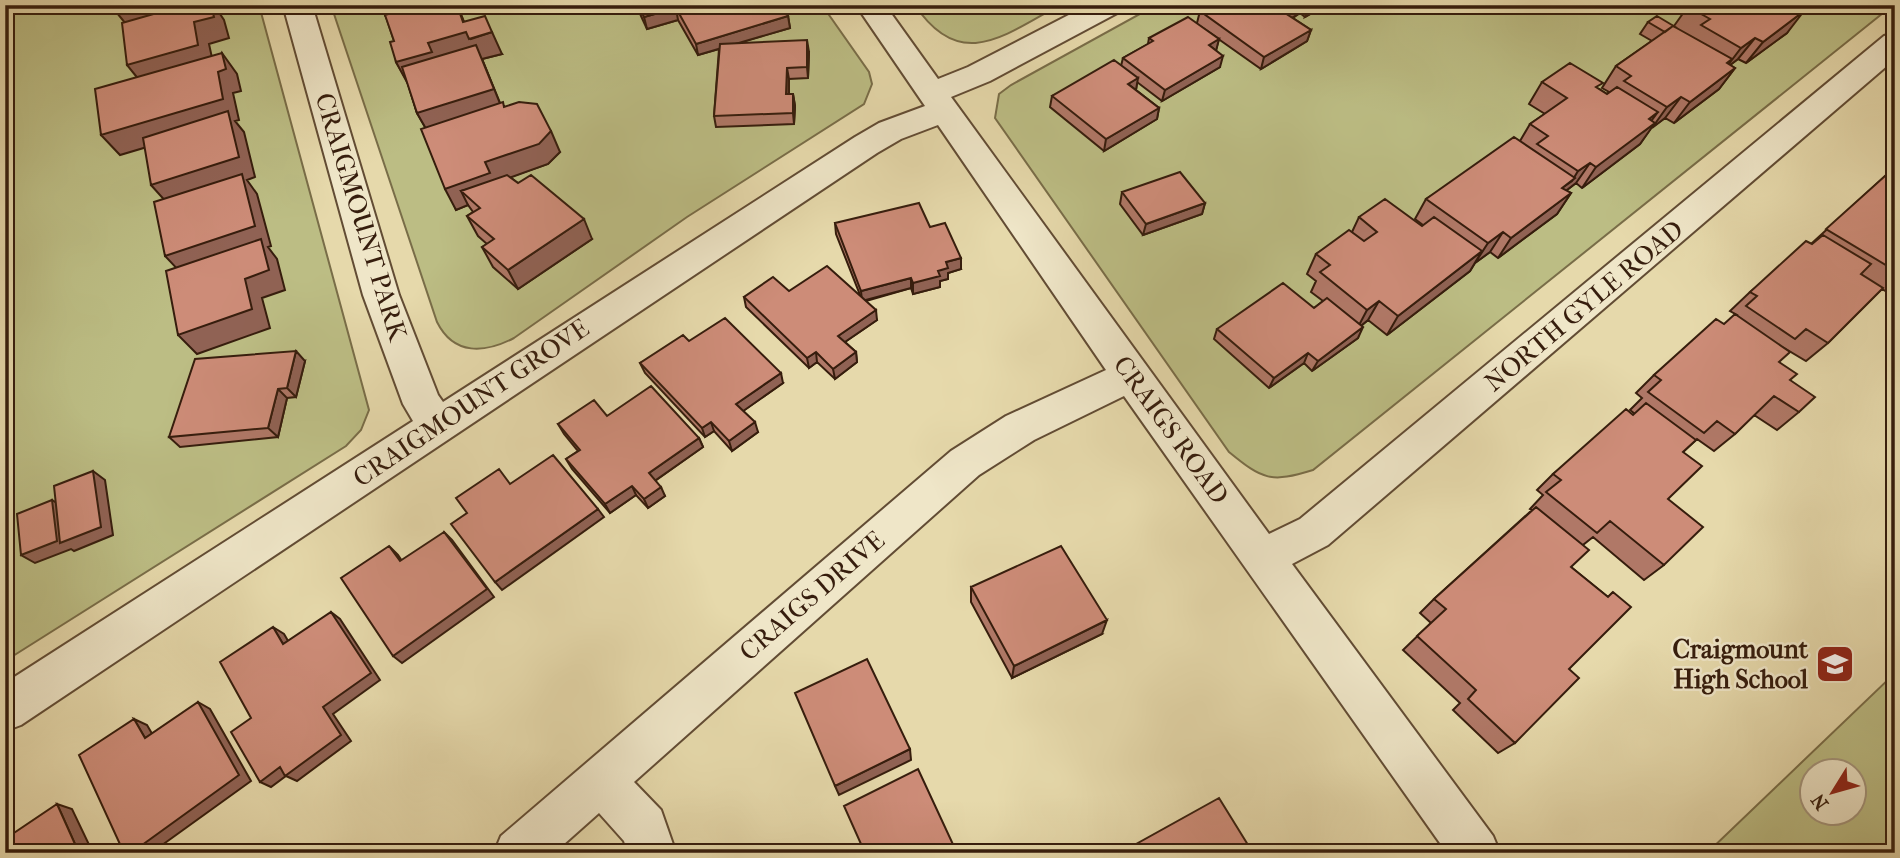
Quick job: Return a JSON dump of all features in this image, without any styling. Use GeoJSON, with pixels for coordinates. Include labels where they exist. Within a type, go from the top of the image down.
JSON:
{"type":"FeatureCollection","features":[{"type":"Feature","properties":{"kind":"street","name":"CRAIGMOUNT PARK"},"geometry":{"type":"LineString","coordinates":[[297,5],[381,295],[422,404],[438,423]]}},
{"type":"Feature","properties":{"kind":"street","name":"CRAIGS ROAD"},"geometry":{"type":"LineString","coordinates":[[870,5],[1132,376],[1476,853]]}},
{"type":"Feature","properties":{"kind":"street","name":"CRAIGMOUNT GROVE"},"geometry":{"type":"LineString","coordinates":[[5,709],[866,145],[979,74],[1111,5]]}},
{"type":"Feature","properties":{"kind":"street","name":"NORTH GYLE ROAD"},"geometry":{"type":"LineString","coordinates":[[1265,558],[1314,533],[1895,44]]}},
{"type":"Feature","properties":{"kind":"street","name":"CRAIGS DRIVE"},"geometry":{"type":"LineString","coordinates":[[518,853],[965,463],[1020,428],[1132,376]]}},
{"type":"Feature","properties":{"kind":"street"},"geometry":{"type":"LineString","coordinates":[[601,779],[645,827],[652,853]]}},
{"type":"Feature","properties":{"kind":"green space"},"geometry":{"type":"Polygon","coordinates":[[[5,5],[259,5],[369,410],[361,430],[346,446],[5,661],[5,5]]]}},
{"type":"Feature","properties":{"kind":"green space"},"geometry":{"type":"Polygon","coordinates":[[[331,5],[822,5],[869,72],[872,84],[864,104],[687,217],[514,338],[492,347],[471,348],[452,341],[437,322],[331,5]]]}},
{"type":"Feature","properties":{"kind":"green space"},"geometry":{"type":"Polygon","coordinates":[[[915,5],[1060,5],[1002,36],[984,42],[966,43],[949,38],[932,26],[915,5]]]}},
{"type":"Feature","properties":{"kind":"green space"},"geometry":{"type":"Polygon","coordinates":[[[1156,5],[1893,5],[1313,470],[1277,477],[1259,473],[1229,452],[995,118],[999,94],[1011,85],[1156,5]]]}},
{"type":"Feature","properties":{"kind":"green space"},"geometry":{"type":"Polygon","coordinates":[[[1895,673],[1895,853],[1707,853],[1798,766],[1798,826],[1868,826],[1868,756],[1808,756],[1895,673]]]}},
{"type":"Feature","properties":{"kind":"building"},"geometry":{"type":"Polygon","coordinates":[[[116,5],[145,5],[117,13],[116,5]]]}},
{"type":"Feature","properties":{"kind":"building"},"geometry":{"type":"Polygon","coordinates":[[[185,5],[211,5],[214,17],[194,22],[198,45],[127,65],[122,23],[185,5]]]}},
{"type":"Feature","properties":{"kind":"building"},"geometry":{"type":"Polygon","coordinates":[[[418,5],[457,5],[463,22],[485,16],[492,32],[469,39],[466,32],[428,43],[432,52],[396,62],[390,42],[394,41],[385,15],[418,5]]]}},
{"type":"Feature","properties":{"kind":"building"},"geometry":{"type":"Polygon","coordinates":[[[638,5],[781,5],[788,16],[696,44],[676,8],[644,17],[638,5]]]}},
{"type":"Feature","properties":{"kind":"building"},"geometry":{"type":"Polygon","coordinates":[[[1211,5],[1298,5],[1285,13],[1311,30],[1264,57],[1200,11],[1211,5]]]}},
{"type":"Feature","properties":{"kind":"building"},"geometry":{"type":"Polygon","coordinates":[[[1798,5],[1796,7],[1804,11],[1763,42],[1755,38],[1741,48],[1701,25],[1710,19],[1687,6],[1798,5]]]}},
{"type":"Feature","properties":{"kind":"building"},"geometry":{"type":"Polygon","coordinates":[[[1657,16],[1677,28],[1673,26],[1665,32],[1648,22],[1657,16]]]}},
{"type":"Feature","properties":{"kind":"building"},"geometry":{"type":"Polygon","coordinates":[[[1188,17],[1219,39],[1209,45],[1223,56],[1165,90],[1123,58],[1153,41],[1149,38],[1188,17]]]}},
{"type":"Feature","properties":{"kind":"building"},"geometry":{"type":"Polygon","coordinates":[[[1673,26],[1732,59],[1727,63],[1735,68],[1690,102],[1681,97],[1667,107],[1624,81],[1631,76],[1616,66],[1673,26]]]}},
{"type":"Feature","properties":{"kind":"building"},"geometry":{"type":"Polygon","coordinates":[[[807,40],[807,67],[787,68],[786,94],[793,94],[793,113],[714,116],[720,44],[807,40]]]}},
{"type":"Feature","properties":{"kind":"building"},"geometry":{"type":"Polygon","coordinates":[[[476,45],[494,89],[417,113],[402,67],[476,45]]]}},
{"type":"Feature","properties":{"kind":"building"},"geometry":{"type":"Polygon","coordinates":[[[222,53],[226,69],[218,72],[223,99],[101,135],[95,89],[222,53]]]}},
{"type":"Feature","properties":{"kind":"building"},"geometry":{"type":"Polygon","coordinates":[[[1114,60],[1138,78],[1128,84],[1159,108],[1106,139],[1052,96],[1114,60]]]}},
{"type":"Feature","properties":{"kind":"building"},"geometry":{"type":"Polygon","coordinates":[[[1570,63],[1603,83],[1596,87],[1607,94],[1617,87],[1658,112],[1649,119],[1655,123],[1596,167],[1590,163],[1578,171],[1537,144],[1548,136],[1530,124],[1567,98],[1542,82],[1570,63]]]}},
{"type":"Feature","properties":{"kind":"building"},"geometry":{"type":"Polygon","coordinates":[[[503,102],[504,107],[519,102],[537,104],[551,131],[539,144],[485,162],[490,173],[445,189],[421,129],[503,102]]]}},
{"type":"Feature","properties":{"kind":"building"},"geometry":{"type":"Polygon","coordinates":[[[228,111],[239,157],[151,185],[143,138],[228,111]]]}},
{"type":"Feature","properties":{"kind":"building"},"geometry":{"type":"Polygon","coordinates":[[[1514,137],[1575,178],[1562,188],[1571,193],[1511,238],[1503,232],[1488,243],[1426,199],[1514,137]]]}},
{"type":"Feature","properties":{"kind":"building"},"geometry":{"type":"Polygon","coordinates":[[[1895,167],[1895,270],[1894,270],[1826,229],[1895,167]]]}},
{"type":"Feature","properties":{"kind":"building"},"geometry":{"type":"Polygon","coordinates":[[[1180,172],[1205,203],[1146,224],[1122,192],[1180,172]]]}},
{"type":"Feature","properties":{"kind":"building"},"geometry":{"type":"Polygon","coordinates":[[[242,174],[255,226],[165,256],[154,202],[242,174]]]}},
{"type":"Feature","properties":{"kind":"building"},"geometry":{"type":"Polygon","coordinates":[[[507,175],[518,183],[531,175],[584,219],[508,270],[482,247],[494,239],[467,216],[480,208],[461,191],[507,175]]]}},
{"type":"Feature","properties":{"kind":"building"},"geometry":{"type":"Polygon","coordinates":[[[1385,199],[1422,226],[1434,217],[1482,251],[1398,316],[1379,301],[1367,310],[1320,272],[1330,265],[1316,254],[1349,230],[1364,241],[1377,232],[1359,217],[1385,199]]]}},
{"type":"Feature","properties":{"kind":"building"},"geometry":{"type":"Polygon","coordinates":[[[919,203],[930,227],[945,223],[961,258],[946,262],[948,268],[938,271],[940,276],[913,283],[911,278],[861,291],[835,223],[919,203]]]}},
{"type":"Feature","properties":{"kind":"building"},"geometry":{"type":"Polygon","coordinates":[[[1823,235],[1871,264],[1861,274],[1883,288],[1828,343],[1806,329],[1795,339],[1746,306],[1757,296],[1750,292],[1806,241],[1812,244],[1823,235]]]}},
{"type":"Feature","properties":{"kind":"building"},"geometry":{"type":"Polygon","coordinates":[[[261,239],[269,270],[245,279],[252,309],[178,335],[166,271],[261,239]]]}},
{"type":"Feature","properties":{"kind":"building"},"geometry":{"type":"Polygon","coordinates":[[[827,266],[876,310],[838,336],[856,352],[833,369],[816,352],[807,358],[744,297],[773,277],[789,291],[827,266]]]}},
{"type":"Feature","properties":{"kind":"building"},"geometry":{"type":"Polygon","coordinates":[[[1283,283],[1314,308],[1327,298],[1363,327],[1318,361],[1308,353],[1274,378],[1217,329],[1283,283]]]}},
{"type":"Feature","properties":{"kind":"building"},"geometry":{"type":"Polygon","coordinates":[[[1735,314],[1790,352],[1779,362],[1797,374],[1790,380],[1815,397],[1799,412],[1774,396],[1735,434],[1717,421],[1704,433],[1648,392],[1661,380],[1654,375],[1716,319],[1724,324],[1735,314]]]}},
{"type":"Feature","properties":{"kind":"building"},"geometry":{"type":"Polygon","coordinates":[[[725,318],[781,373],[736,404],[755,422],[729,441],[711,422],[702,428],[640,363],[683,335],[689,341],[725,318]]]}},
{"type":"Feature","properties":{"kind":"building"},"geometry":{"type":"Polygon","coordinates":[[[296,351],[287,388],[278,389],[268,428],[169,437],[195,359],[296,351]]]}},
{"type":"Feature","properties":{"kind":"building"},"geometry":{"type":"Polygon","coordinates":[[[651,386],[699,438],[649,473],[661,487],[644,499],[632,486],[605,504],[566,459],[580,450],[558,424],[594,400],[607,416],[651,386]]]}},
{"type":"Feature","properties":{"kind":"building"},"geometry":{"type":"Polygon","coordinates":[[[1646,403],[1696,440],[1683,452],[1702,466],[1668,499],[1703,527],[1664,565],[1610,521],[1597,533],[1546,492],[1561,480],[1553,474],[1626,409],[1633,415],[1646,403]]]}},
{"type":"Feature","properties":{"kind":"building"},"geometry":{"type":"Polygon","coordinates":[[[553,455],[598,509],[495,582],[451,524],[467,513],[456,498],[499,469],[510,484],[553,455]]]}},
{"type":"Feature","properties":{"kind":"building"},"geometry":{"type":"Polygon","coordinates":[[[93,471],[101,527],[60,543],[54,486],[93,471]]]}},
{"type":"Feature","properties":{"kind":"building"},"geometry":{"type":"Polygon","coordinates":[[[52,500],[57,541],[21,555],[17,514],[52,500]]]}},
{"type":"Feature","properties":{"kind":"building"},"geometry":{"type":"Polygon","coordinates":[[[1536,507],[1589,550],[1571,567],[1608,597],[1613,592],[1631,607],[1569,669],[1579,678],[1515,743],[1468,699],[1476,690],[1417,636],[1446,609],[1434,599],[1536,507]]]}},
{"type":"Feature","properties":{"kind":"building"},"geometry":{"type":"Polygon","coordinates":[[[444,532],[487,589],[393,656],[341,578],[389,546],[400,561],[444,532]]]}},
{"type":"Feature","properties":{"kind":"building"},"geometry":{"type":"Polygon","coordinates":[[[1061,546],[1107,620],[1014,666],[971,587],[1061,546]]]}},
{"type":"Feature","properties":{"kind":"building"},"geometry":{"type":"Polygon","coordinates":[[[331,612],[371,673],[323,707],[341,735],[285,776],[280,767],[260,782],[231,732],[251,718],[220,662],[273,627],[283,644],[331,612]]]}},
{"type":"Feature","properties":{"kind":"building"},"geometry":{"type":"Polygon","coordinates":[[[867,659],[910,749],[835,786],[795,693],[867,659]]]}},
{"type":"Feature","properties":{"kind":"building"},"geometry":{"type":"Polygon","coordinates":[[[198,702],[239,775],[131,853],[124,853],[79,755],[134,719],[145,738],[198,702]]]}},
{"type":"Feature","properties":{"kind":"building"},"geometry":{"type":"Polygon","coordinates":[[[918,769],[957,853],[865,853],[844,806],[918,769]]]}},
{"type":"Feature","properties":{"kind":"building"},"geometry":{"type":"Polygon","coordinates":[[[1219,798],[1253,853],[1120,853],[1219,798]]]}},
{"type":"Feature","properties":{"kind":"building"},"geometry":{"type":"Polygon","coordinates":[[[57,804],[79,853],[5,853],[5,839],[57,804]]]}},
{"type":"Feature","properties":{"kind":"place","name":"Craigmount High School"},"geometry":{"type":"Point","coordinates":[1835,664]}}]}
